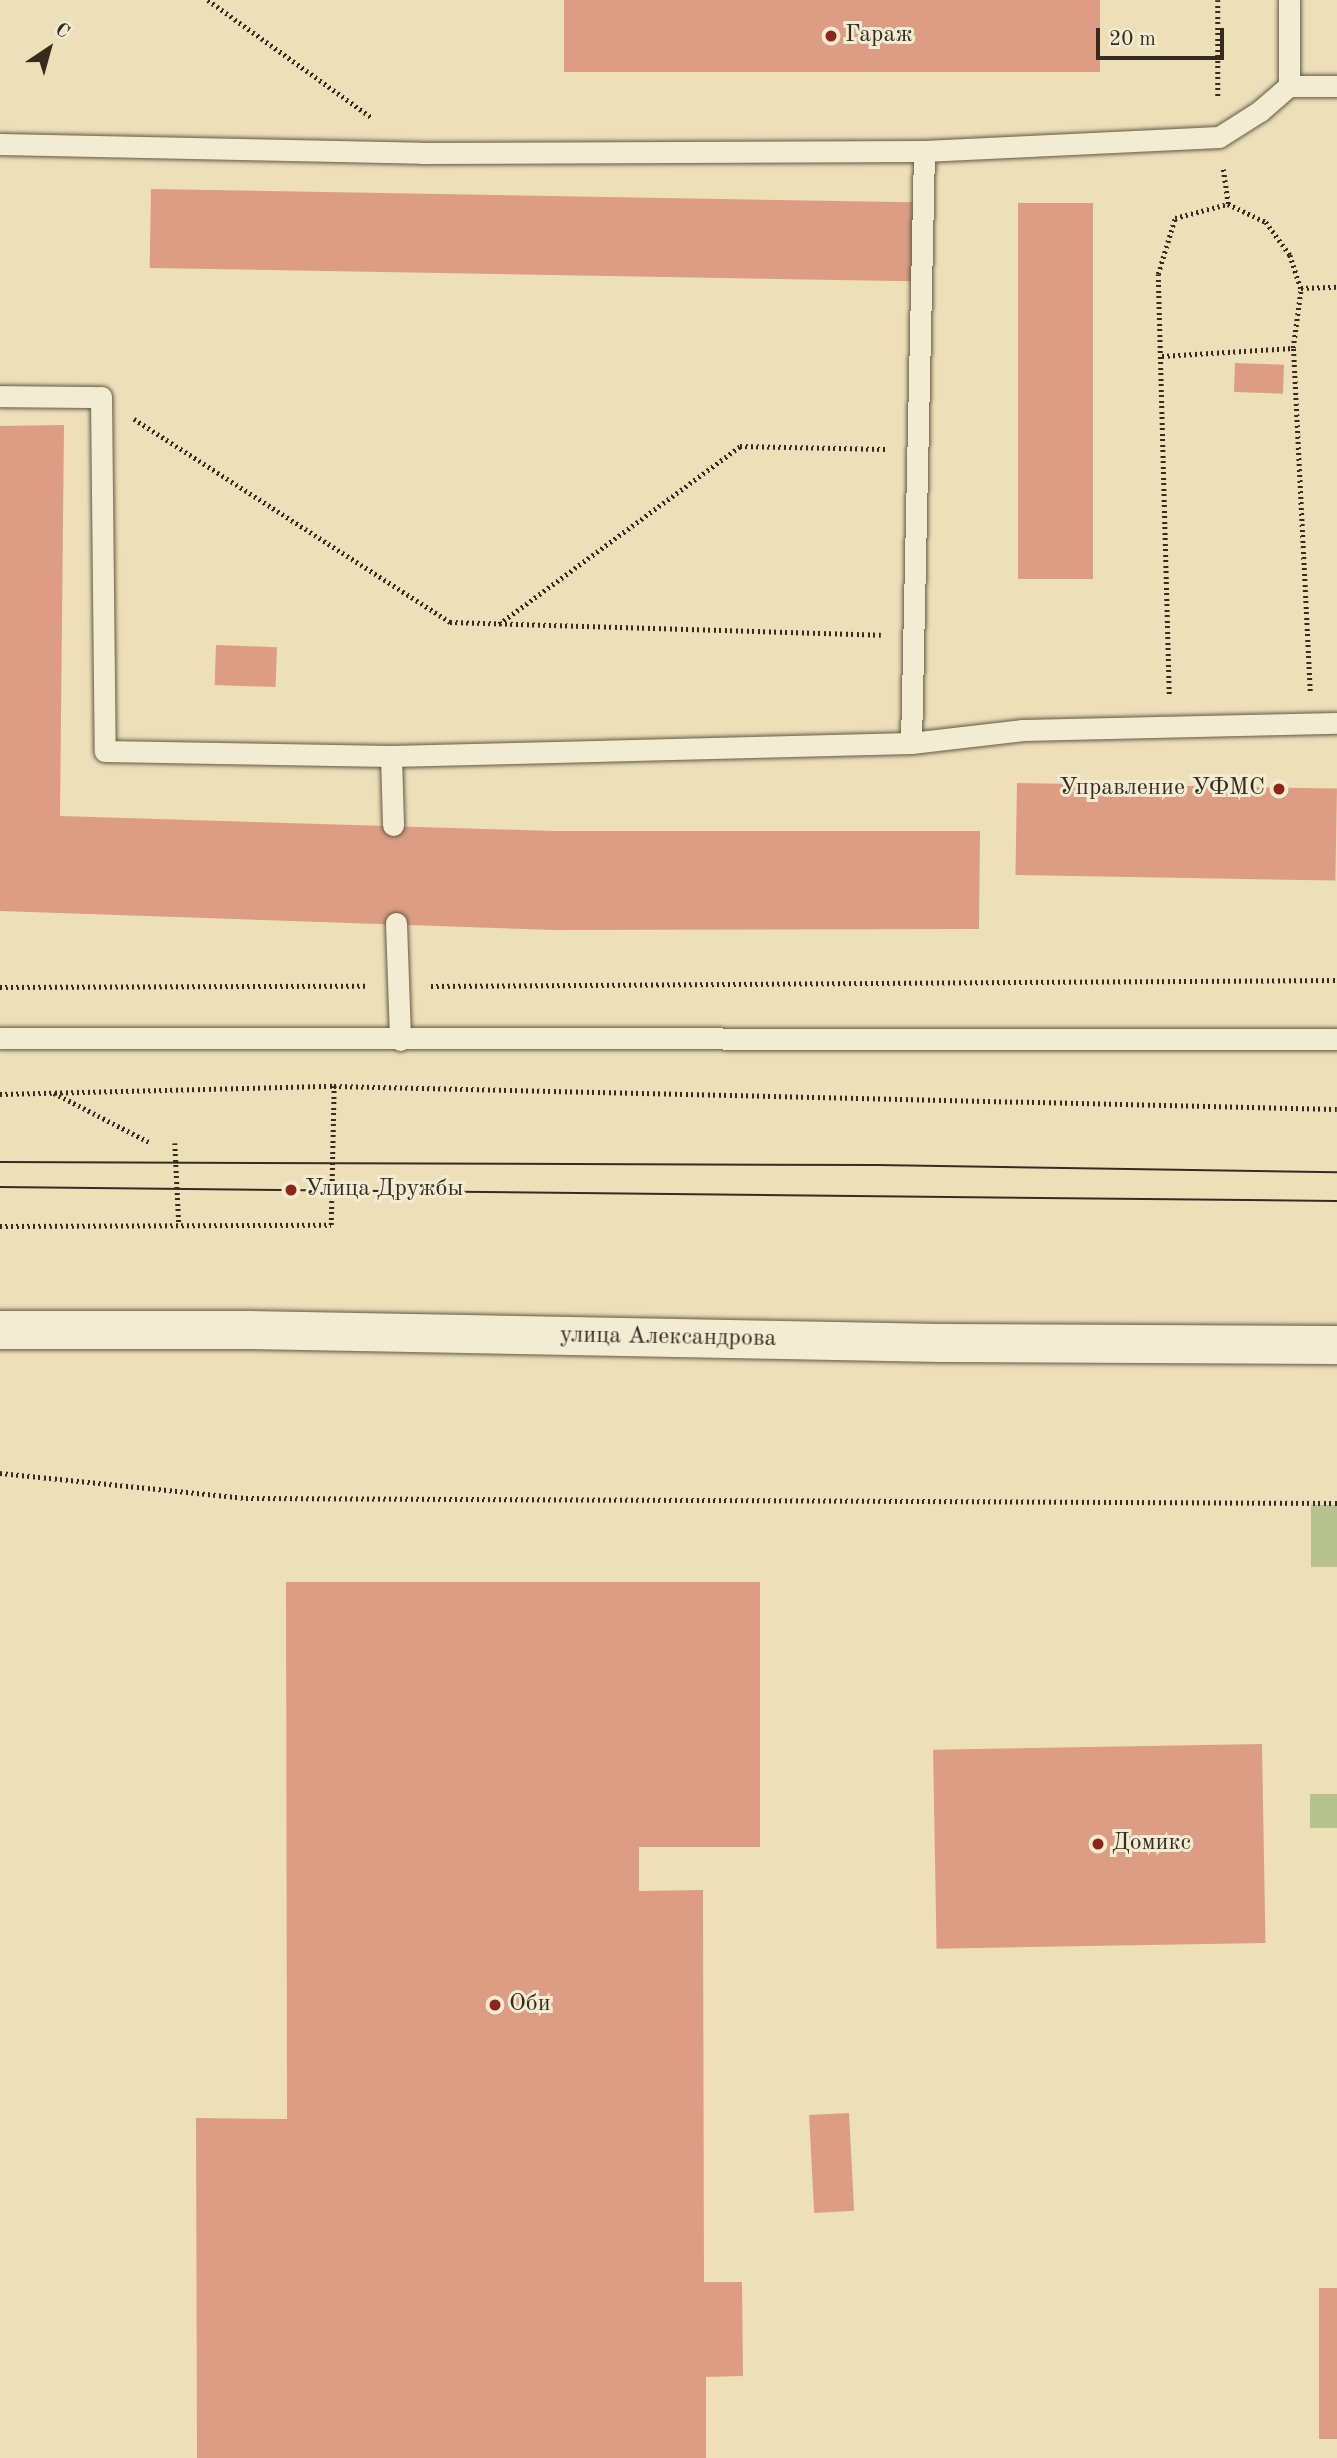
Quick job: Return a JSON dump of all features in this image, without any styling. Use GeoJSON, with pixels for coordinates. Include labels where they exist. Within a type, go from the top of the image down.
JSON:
{"type":"FeatureCollection","features":[{"type":"Feature","properties":{"kind":"main road","name":"улица Александрова"},"geometry":{"type":"LineString","coordinates":[[0,1330],[249,1329],[927,1343],[1337,1345]]}},
{"type":"Feature","properties":{"kind":"lane"},"geometry":{"type":"LineString","coordinates":[[1289,0],[1289,86]]}},
{"type":"Feature","properties":{"kind":"lane"},"geometry":{"type":"LineString","coordinates":[[0,144],[165,150],[421,153],[924,151],[1219,137],[1260,111],[1289,86],[1337,86]]}},
{"type":"Feature","properties":{"kind":"lane"},"geometry":{"type":"LineString","coordinates":[[911,743],[915,450],[924,151]]}},
{"type":"Feature","properties":{"kind":"lane"},"geometry":{"type":"LineString","coordinates":[[0,396],[101,397],[105,751],[391,756],[911,743],[1023,730],[1337,723]]}},
{"type":"Feature","properties":{"kind":"lane"},"geometry":{"type":"LineString","coordinates":[[391,756],[393,825]]}},
{"type":"Feature","properties":{"kind":"lane"},"geometry":{"type":"LineString","coordinates":[[396,923],[400,1040]]}},
{"type":"Feature","properties":{"kind":"lane"},"geometry":{"type":"LineString","coordinates":[[0,1038],[1337,1039]]}},
{"type":"Feature","properties":{"kind":"path"},"geometry":{"type":"LineString","coordinates":[[208,0],[421,153]]}},
{"type":"Feature","properties":{"kind":"path"},"geometry":{"type":"LineString","coordinates":[[1218,0],[1219,137],[1228,204]]}},
{"type":"Feature","properties":{"kind":"path"},"geometry":{"type":"LineString","coordinates":[[1170,726],[1158,274],[1175,218],[1228,204],[1266,222],[1290,255],[1301,288],[1293,348],[1312,723]]}},
{"type":"Feature","properties":{"kind":"path"},"geometry":{"type":"LineString","coordinates":[[1301,288],[1337,287]]}},
{"type":"Feature","properties":{"kind":"path"},"geometry":{"type":"LineString","coordinates":[[1162,356],[1293,348]]}},
{"type":"Feature","properties":{"kind":"path"},"geometry":{"type":"LineString","coordinates":[[101,397],[450,622],[911,636]]}},
{"type":"Feature","properties":{"kind":"path"},"geometry":{"type":"LineString","coordinates":[[498,624],[740,446],[915,450]]}},
{"type":"Feature","properties":{"kind":"path"},"geometry":{"type":"LineString","coordinates":[[0,987],[1337,981]]}},
{"type":"Feature","properties":{"kind":"path"},"geometry":{"type":"LineString","coordinates":[[0,1226],[331,1225],[334,1086]]}},
{"type":"Feature","properties":{"kind":"path"},"geometry":{"type":"LineString","coordinates":[[0,1094],[334,1086],[1337,1110]]}},
{"type":"Feature","properties":{"kind":"path"},"geometry":{"type":"LineString","coordinates":[[53,1093],[149,1142]]}},
{"type":"Feature","properties":{"kind":"path"},"geometry":{"type":"LineString","coordinates":[[175,1143],[179,1225]]}},
{"type":"Feature","properties":{"kind":"path"},"geometry":{"type":"LineString","coordinates":[[0,1473],[246,1498],[1337,1503]]}},
{"type":"Feature","properties":{"kind":"green space"},"geometry":{"type":"Polygon","coordinates":[[[1311,1505],[1337,1505],[1337,1567],[1311,1567],[1311,1505]]]}},
{"type":"Feature","properties":{"kind":"green space"},"geometry":{"type":"Polygon","coordinates":[[[1310,1794],[1337,1794],[1337,1828],[1310,1828],[1310,1794]]]}},
{"type":"Feature","properties":{"kind":"building","name":"Гараж"},"geometry":{"type":"Polygon","coordinates":[[[564,0],[1100,0],[1100,72],[564,72],[564,0]]]}},
{"type":"Feature","properties":{"kind":"building"},"geometry":{"type":"Polygon","coordinates":[[[151,189],[913,202],[912,281],[150,268],[151,189]]]}},
{"type":"Feature","properties":{"kind":"building"},"geometry":{"type":"Polygon","coordinates":[[[1018,203],[1093,203],[1093,579],[1018,579],[1018,203]]]}},
{"type":"Feature","properties":{"kind":"building"},"geometry":{"type":"Polygon","coordinates":[[[1235,363],[1284,365],[1283,394],[1234,392],[1235,363]]]}},
{"type":"Feature","properties":{"kind":"building"},"geometry":{"type":"Polygon","coordinates":[[[64,425],[60,816],[554,831],[980,831],[979,929],[554,930],[0,911],[0,426],[64,425]]]}},
{"type":"Feature","properties":{"kind":"building"},"geometry":{"type":"Polygon","coordinates":[[[216,645],[277,647],[276,687],[215,685],[216,645]]]}},
{"type":"Feature","properties":{"kind":"building"},"geometry":{"type":"Polygon","coordinates":[[[1017,783],[1337,789],[1335,881],[1015,875],[1017,783]]]}},
{"type":"Feature","properties":{"kind":"building","name":"Оби"},"geometry":{"type":"Polygon","coordinates":[[[286,1582],[760,1582],[760,1847],[639,1847],[639,1891],[703,1890],[704,2282],[742,2282],[743,2376],[706,2377],[706,2458],[197,2458],[196,2118],[287,2119],[286,1582]]]}},
{"type":"Feature","properties":{"kind":"building","name":"Домикс"},"geometry":{"type":"Polygon","coordinates":[[[1262,1744],[1265,1943],[937,1949],[933,1750],[1262,1744]]]}},
{"type":"Feature","properties":{"kind":"building"},"geometry":{"type":"Polygon","coordinates":[[[849,2113],[854,2211],[814,2213],[809,2115],[849,2113]]]}},
{"type":"Feature","properties":{"kind":"building"},"geometry":{"type":"Polygon","coordinates":[[[1319,2288],[1337,2288],[1337,2439],[1319,2439],[1319,2288]]]}},
{"type":"Feature","properties":{"kind":"tram line"},"geometry":{"type":"LineString","coordinates":[[0,1162],[877,1165],[1337,1172]]}},
{"type":"Feature","properties":{"kind":"tram line"},"geometry":{"type":"LineString","coordinates":[[0,1187],[1337,1201]]}},
{"type":"Feature","properties":{"kind":"place","name":"Гараж"},"geometry":{"type":"Point","coordinates":[831,36]}},
{"type":"Feature","properties":{"kind":"place","name":"Управление УФМС"},"geometry":{"type":"Point","coordinates":[1279,789]}},
{"type":"Feature","properties":{"kind":"place","name":"Улица Дружбы"},"geometry":{"type":"Point","coordinates":[291,1190]}},
{"type":"Feature","properties":{"kind":"place","name":"Домикс"},"geometry":{"type":"Point","coordinates":[1098,1844]}},
{"type":"Feature","properties":{"kind":"place","name":"Оби"},"geometry":{"type":"Point","coordinates":[495,2005]}}]}
